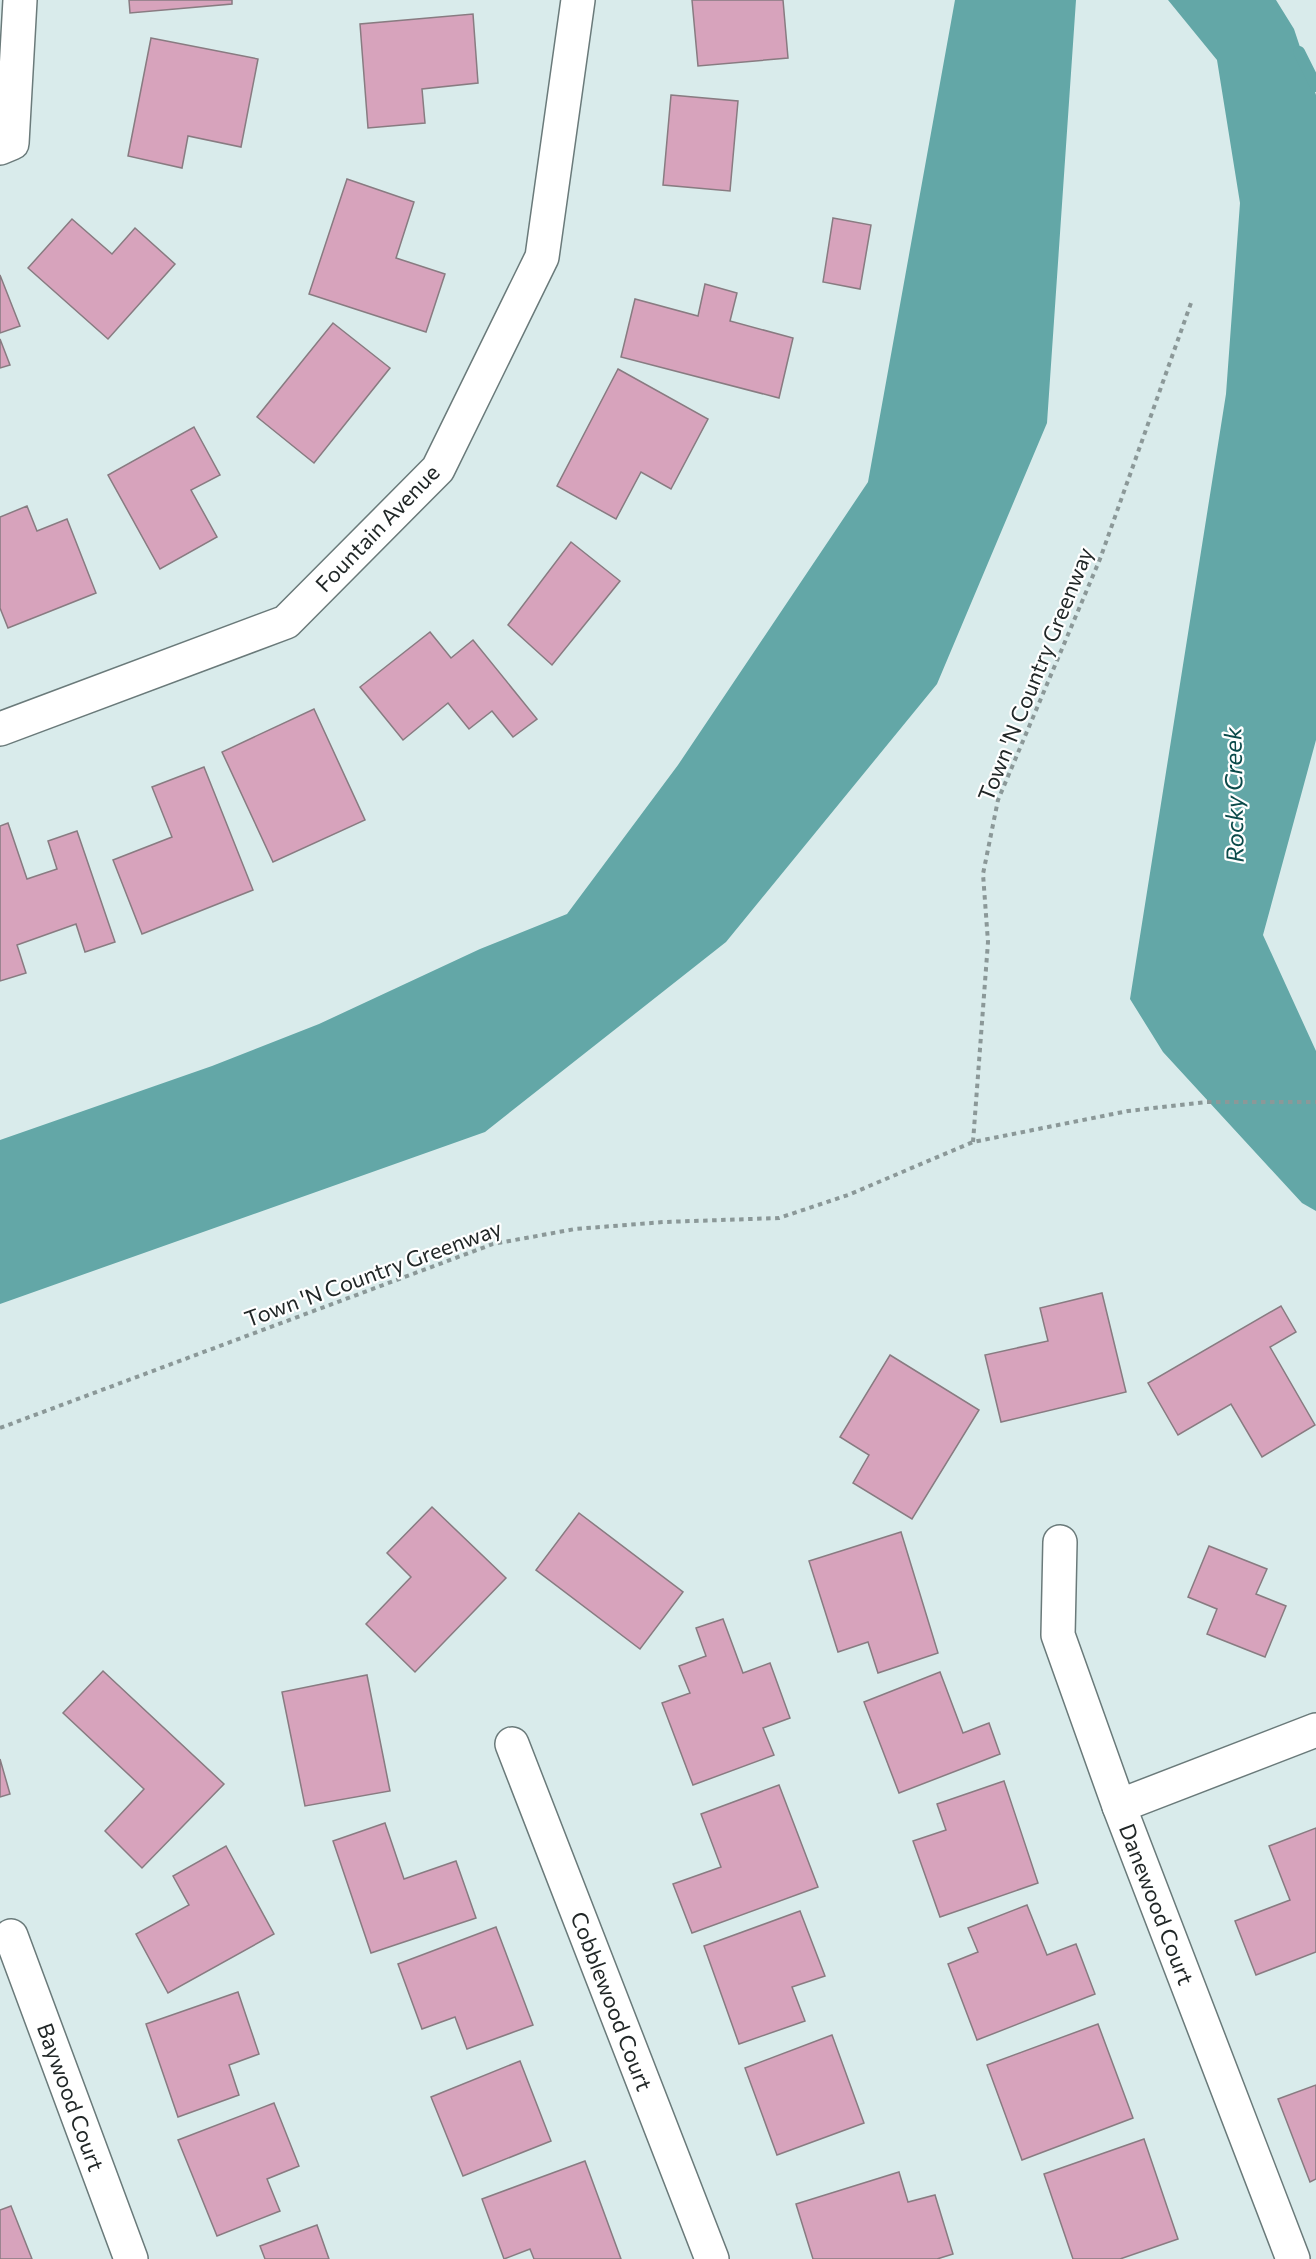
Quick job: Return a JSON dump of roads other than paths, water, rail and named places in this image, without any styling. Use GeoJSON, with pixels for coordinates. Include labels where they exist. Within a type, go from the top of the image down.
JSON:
{"type":"FeatureCollection","features":[{"type":"Feature","properties":{"kind":"street"},"geometry":{"type":"LineString","coordinates":[[0,148],[12,143],[20,0]]}},
{"type":"Feature","properties":{"kind":"street","name":"Fountain Avenue"},"geometry":{"type":"LineString","coordinates":[[0,729],[286,622],[438,469],[542,256],[578,0]]}},
{"type":"Feature","properties":{"kind":"street","name":"Danewood Court"},"geometry":{"type":"LineString","coordinates":[[1060,1542],[1058,1635],[1119,1806],[1293,2259]]}},
{"type":"Feature","properties":{"kind":"street"},"geometry":{"type":"LineString","coordinates":[[1119,1806],[1316,1730]]}},
{"type":"Feature","properties":{"kind":"street","name":"Cobblewood Court"},"geometry":{"type":"LineString","coordinates":[[512,1744],[712,2259]]}},
{"type":"Feature","properties":{"kind":"street","name":"Baywood Court"},"geometry":{"type":"LineString","coordinates":[[11,1936],[131,2259]]}},
{"type":"Feature","properties":{"kind":"water"},"geometry":{"type":"Polygon","coordinates":[[[955,0],[1076,0],[1047,423],[937,684],[726,942],[485,1132],[0,1304],[0,1140],[212,1066],[319,1024],[480,949],[567,914],[678,765],[868,482],[955,0]]]}},
{"type":"Feature","properties":{"kind":"water"},"geometry":{"type":"Polygon","coordinates":[[[1168,0],[1276,0],[1294,29],[1316,95],[1316,740],[1263,935],[1316,1051],[1316,1211],[1302,1203],[1163,1052],[1130,999],[1226,394],[1240,203],[1217,60],[1168,0]]]}},
{"type":"Feature","properties":{"kind":"waterway","name":"Rocky Creek"},"geometry":{"type":"LineString","coordinates":[[1299,52],[1316,86]]}}]}
